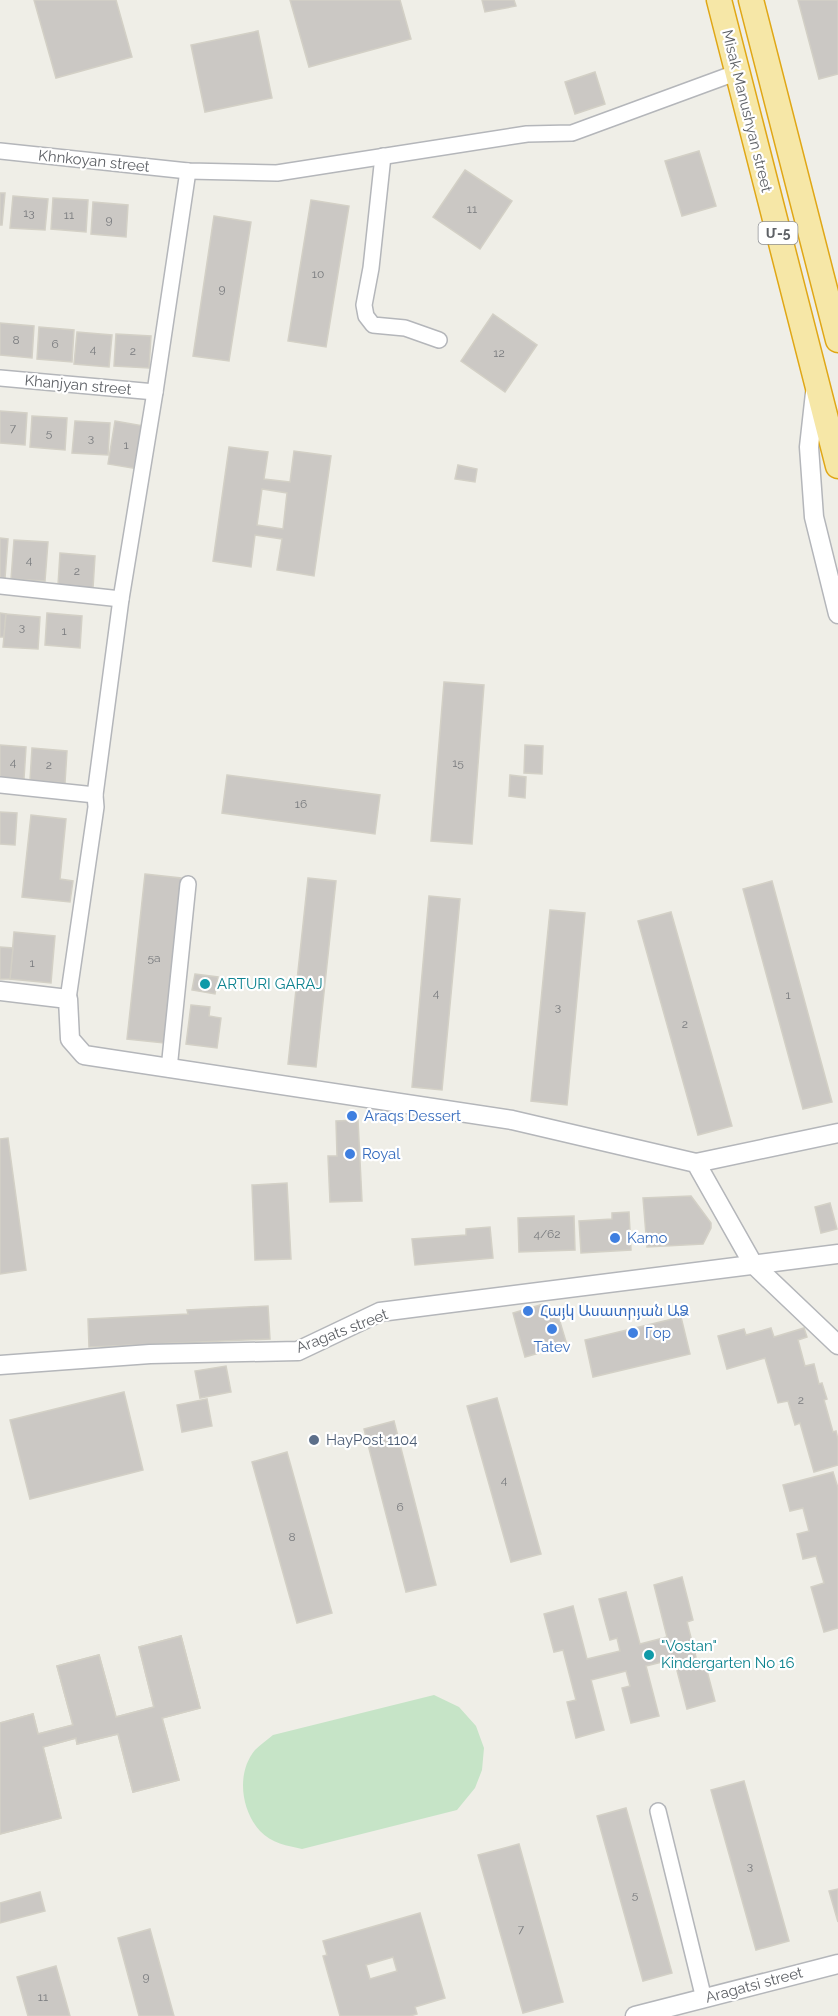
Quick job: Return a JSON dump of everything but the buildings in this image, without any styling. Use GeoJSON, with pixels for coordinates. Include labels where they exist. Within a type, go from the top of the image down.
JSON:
{"type":"FeatureCollection","features":[{"type":"Feature","properties":{"kind":"highway","name":"Misak Manushyan street"},"geometry":{"type":"LineString","coordinates":[[719,0],[838,466]]}},
{"type":"Feature","properties":{"kind":"highway","name":"Misak Manushyan street"},"geometry":{"type":"LineString","coordinates":[[751,0],[837,337]]}},
{"type":"Feature","properties":{"kind":"street","name":"Khnkoyan street"},"geometry":{"type":"LineString","coordinates":[[0,151],[188,171],[277,173],[527,134],[572,133],[738,72]]}},
{"type":"Feature","properties":{"kind":"street"},"geometry":{"type":"LineString","coordinates":[[383,156],[364,305],[366,316],[373,325],[405,328],[439,340]]}},
{"type":"Feature","properties":{"kind":"street"},"geometry":{"type":"LineString","coordinates":[[188,171],[121,600],[95,795],[96,807],[68,999],[70,1039],[84,1055],[512,1120],[696,1163],[838,1133]]}},
{"type":"Feature","properties":{"kind":"street","name":"Khanjyan street"},"geometry":{"type":"LineString","coordinates":[[0,378],[155,392]]}},
{"type":"Feature","properties":{"kind":"street"},"geometry":{"type":"LineString","coordinates":[[816,385],[809,447],[814,517],[838,614]]}},
{"type":"Feature","properties":{"kind":"street"},"geometry":{"type":"LineString","coordinates":[[0,586],[121,600]]}},
{"type":"Feature","properties":{"kind":"street"},"geometry":{"type":"LineString","coordinates":[[0,785],[95,795]]}},
{"type":"Feature","properties":{"kind":"street"},"geometry":{"type":"LineString","coordinates":[[169,1069],[188,884]]}},
{"type":"Feature","properties":{"kind":"street"},"geometry":{"type":"LineString","coordinates":[[0,992],[68,999]]}},
{"type":"Feature","properties":{"kind":"street"},"geometry":{"type":"LineString","coordinates":[[696,1163],[753,1264],[838,1345]]}},
{"type":"Feature","properties":{"kind":"street","name":"Aragats street"},"geometry":{"type":"LineString","coordinates":[[0,1365],[150,1354],[298,1351],[380,1312],[838,1254]]}},
{"type":"Feature","properties":{"kind":"street"},"geometry":{"type":"LineString","coordinates":[[658,1811],[704,1999]]}},
{"type":"Feature","properties":{"kind":"street","name":"Aragatsi street"},"geometry":{"type":"LineString","coordinates":[[635,2016],[838,1964]]}},
{"type":"Feature","properties":{"kind":"green space"},"geometry":{"type":"Polygon","coordinates":[[[434,1695],[459,1707],[476,1726],[484,1748],[482,1770],[475,1788],[457,1810],[302,1849],[280,1843],[260,1831],[245,1802],[243,1780],[249,1759],[255,1750],[273,1735],[434,1695]]]}},
{"type":"Feature","properties":{"kind":"place","name":"ARTURI GARAJ"},"geometry":{"type":"Point","coordinates":[205,984]}},
{"type":"Feature","properties":{"kind":"place","name":"Araqs Dessert"},"geometry":{"type":"Point","coordinates":[352,1116]}},
{"type":"Feature","properties":{"kind":"place","name":"Royal"},"geometry":{"type":"Point","coordinates":[350,1154]}},
{"type":"Feature","properties":{"kind":"place","name":"Kamo"},"geometry":{"type":"Point","coordinates":[615,1238]}},
{"type":"Feature","properties":{"kind":"place","name":"Հայկ Ասատրյան ԱՁ"},"geometry":{"type":"Point","coordinates":[528,1311]}},
{"type":"Feature","properties":{"kind":"place","name":"Tatev"},"geometry":{"type":"Point","coordinates":[552,1329]}},
{"type":"Feature","properties":{"kind":"place","name":"Гор"},"geometry":{"type":"Point","coordinates":[633,1333]}},
{"type":"Feature","properties":{"kind":"place","name":"HayPost 1104"},"geometry":{"type":"Point","coordinates":[314,1440]}},
{"type":"Feature","properties":{"kind":"place","name":"\"Vostan\" Kindergarten No 16"},"geometry":{"type":"Point","coordinates":[649,1655]}}]}
